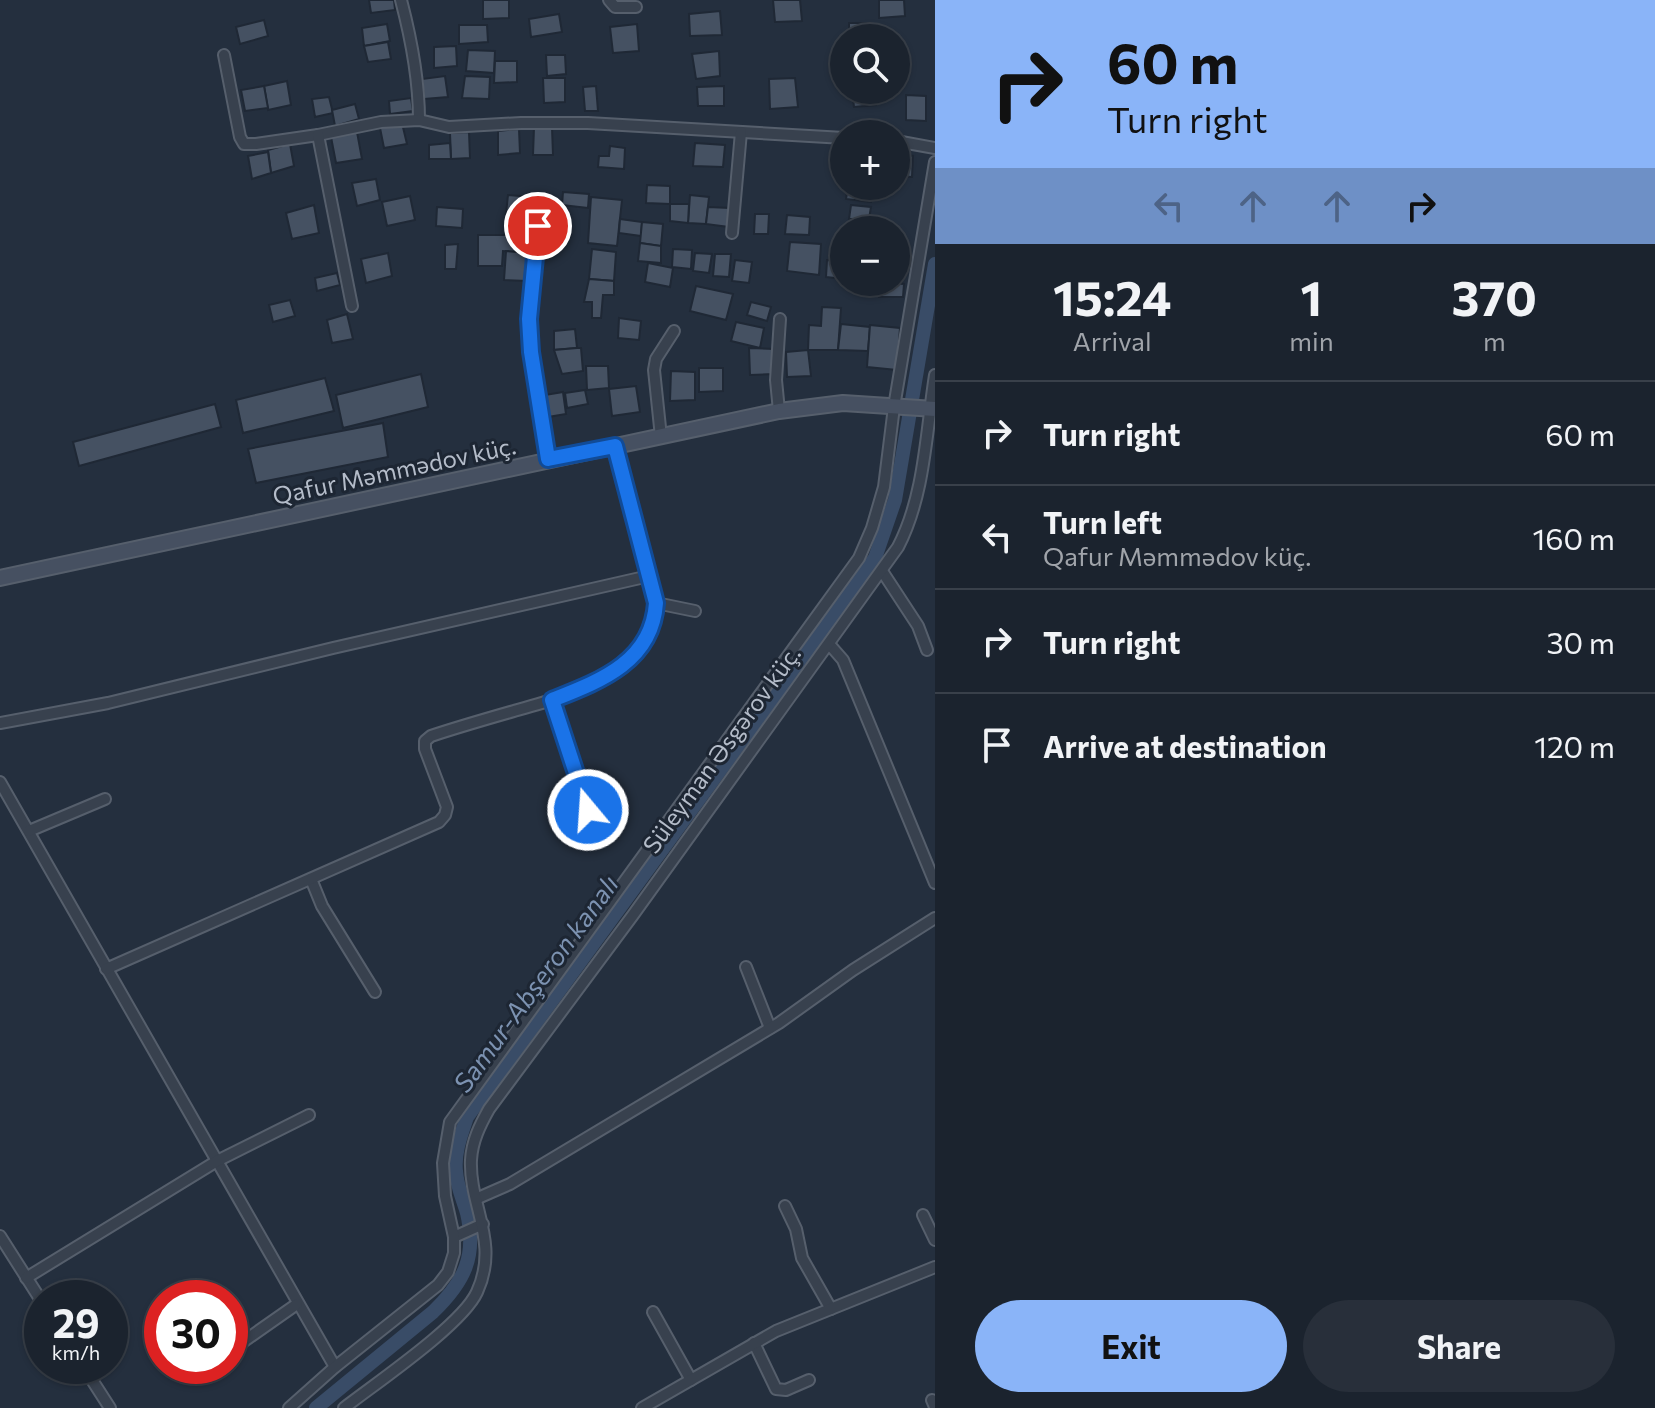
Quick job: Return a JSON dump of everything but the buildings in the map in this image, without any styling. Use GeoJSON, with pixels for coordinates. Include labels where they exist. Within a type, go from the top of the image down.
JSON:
{"type":"FeatureCollection","features":[{"type":"Feature","properties":{"kind":"street"},"geometry":{"type":"LineString","coordinates":[[401,0],[419,120]]}},
{"type":"Feature","properties":{"kind":"street"},"geometry":{"type":"LineString","coordinates":[[609,0],[615,7],[636,7]]}},
{"type":"Feature","properties":{"kind":"street"},"geometry":{"type":"LineString","coordinates":[[224,55],[244,144],[318,135],[381,122],[419,120],[449,127],[588,123],[830,137]]}},
{"type":"Feature","properties":{"kind":"street"},"geometry":{"type":"LineString","coordinates":[[732,233],[741,132]]}},
{"type":"Feature","properties":{"kind":"street"},"geometry":{"type":"LineString","coordinates":[[318,135],[352,306]]}},
{"type":"Feature","properties":{"kind":"street"},"geometry":{"type":"LineString","coordinates":[[910,144],[935,148]]}},
{"type":"Feature","properties":{"kind":"street","name":"Süleyman Əsgərov küç."},"geometry":{"type":"LineString","coordinates":[[289,1408],[335,1367],[442,1282],[451,1263],[454,1237],[445,1196],[443,1163],[450,1122],[859,558],[884,487],[894,407],[935,162]]}},
{"type":"Feature","properties":{"kind":"street"},"geometry":{"type":"LineString","coordinates":[[538,226],[529,319],[531,352],[548,459]]}},
{"type":"Feature","properties":{"kind":"street"},"geometry":{"type":"LineString","coordinates":[[779,411],[776,380],[780,319]]}},
{"type":"Feature","properties":{"kind":"street"},"geometry":{"type":"LineString","coordinates":[[661,437],[654,370],[656,359],[674,331]]}},
{"type":"Feature","properties":{"kind":"street","name":"Süleyman Əsgərov küç."},"geometry":{"type":"LineString","coordinates":[[344,1408],[459,1317],[476,1294],[484,1270],[483,1224],[472,1175],[472,1149],[489,1109],[882,571],[906,530],[913,510],[932,409],[935,375]]}},
{"type":"Feature","properties":{"kind":"street","name":"Qafur Məmmədov küç."},"geometry":{"type":"LineString","coordinates":[[0,578],[779,411],[843,403],[932,409]]}},
{"type":"Feature","properties":{"kind":"street"},"geometry":{"type":"LineString","coordinates":[[106,969],[439,822],[445,815],[445,798],[425,749],[425,741],[431,736],[552,700],[598,682],[621,667],[636,652],[652,628],[656,603],[615,446]]}},
{"type":"Feature","properties":{"kind":"street"},"geometry":{"type":"LineString","coordinates":[[882,571],[918,626],[927,650]]}},
{"type":"Feature","properties":{"kind":"street"},"geometry":{"type":"LineString","coordinates":[[0,723],[108,703],[649,576]]}},
{"type":"Feature","properties":{"kind":"street"},"geometry":{"type":"LineString","coordinates":[[656,603],[695,611]]}},
{"type":"Feature","properties":{"kind":"street"},"geometry":{"type":"LineString","coordinates":[[829,644],[843,660],[935,883]]}},
{"type":"Feature","properties":{"kind":"street"},"geometry":{"type":"LineString","coordinates":[[552,700],[588,810]]}},
{"type":"Feature","properties":{"kind":"street"},"geometry":{"type":"LineString","coordinates":[[0,782],[335,1367]]}},
{"type":"Feature","properties":{"kind":"street"},"geometry":{"type":"LineString","coordinates":[[29,831],[105,799]]}},
{"type":"Feature","properties":{"kind":"street"},"geometry":{"type":"LineString","coordinates":[[311,879],[322,906],[375,992]]}},
{"type":"Feature","properties":{"kind":"street"},"geometry":{"type":"LineString","coordinates":[[478,1198],[510,1184],[770,1028],[897,940],[935,918]]}},
{"type":"Feature","properties":{"kind":"street"},"geometry":{"type":"LineString","coordinates":[[746,967],[770,1028]]}},
{"type":"Feature","properties":{"kind":"street"},"geometry":{"type":"LineString","coordinates":[[0,1236],[26,1278],[217,1161],[309,1115]]}},
{"type":"Feature","properties":{"kind":"street"},"geometry":{"type":"LineString","coordinates":[[785,1206],[796,1229],[802,1258],[831,1309]]}},
{"type":"Feature","properties":{"kind":"street"},"geometry":{"type":"LineString","coordinates":[[923,1215],[935,1240]]}},
{"type":"Feature","properties":{"kind":"street"},"geometry":{"type":"LineString","coordinates":[[454,1237],[483,1224]]}},
{"type":"Feature","properties":{"kind":"street"},"geometry":{"type":"LineString","coordinates":[[642,1408],[754,1343],[935,1267]]}},
{"type":"Feature","properties":{"kind":"street"},"geometry":{"type":"LineString","coordinates":[[248,1338],[297,1304]]}},
{"type":"Feature","properties":{"kind":"street"},"geometry":{"type":"LineString","coordinates":[[653,1312],[691,1380]]}},
{"type":"Feature","properties":{"kind":"street"},"geometry":{"type":"LineString","coordinates":[[754,1343],[776,1389],[786,1390],[809,1380]]}},
{"type":"Feature","properties":{"kind":"street"},"geometry":{"type":"LineString","coordinates":[[95,1384],[110,1408]]}},
{"type":"Feature","properties":{"kind":"waterway","name":"Samur-Abşeron kanalı"},"geometry":{"type":"LineString","coordinates":[[316,1408],[433,1312],[453,1290],[469,1256],[470,1229],[456,1164],[458,1144],[467,1117],[875,558],[895,500],[935,264]]}},
{"type":"Feature","properties":{"kind":"route"},"geometry":{"type":"LineString","coordinates":[[538,226],[529,319],[531,352],[548,459],[615,446],[656,603],[652,628],[636,652],[621,667],[598,682],[552,700],[588,810]]}}]}
